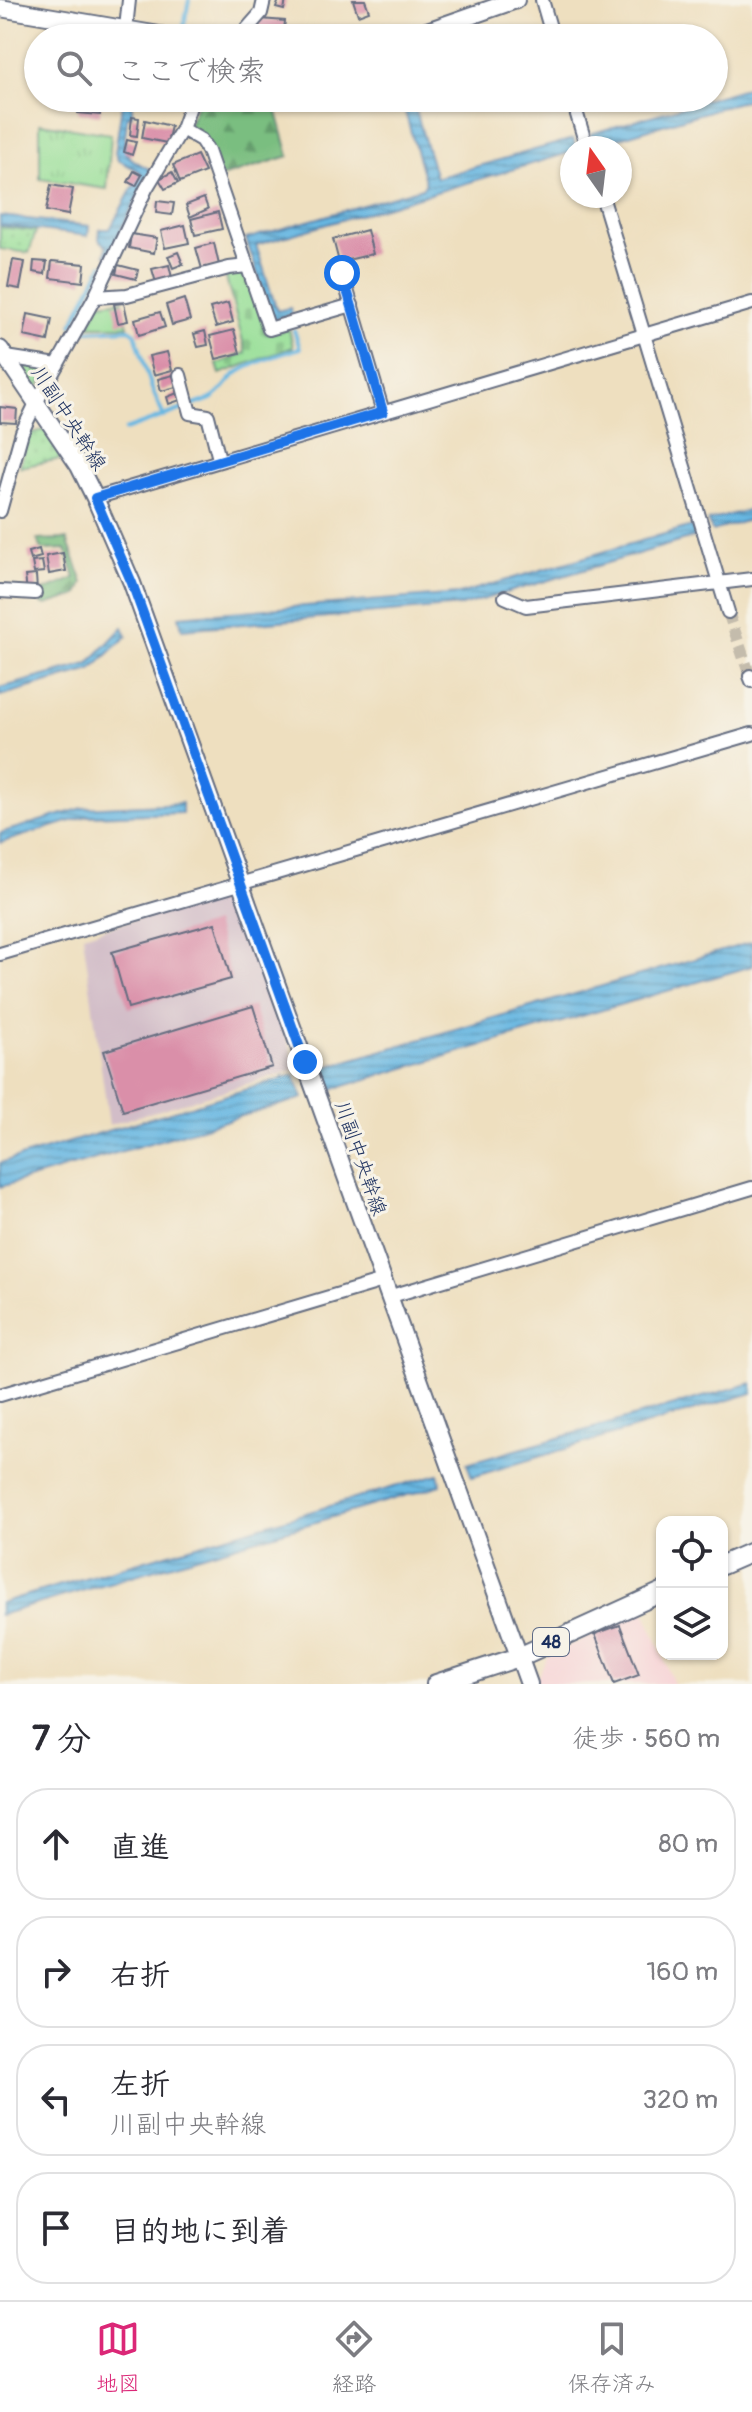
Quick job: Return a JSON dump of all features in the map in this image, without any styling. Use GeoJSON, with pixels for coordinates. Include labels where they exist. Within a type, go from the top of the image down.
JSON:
{"type":"FeatureCollection","features":[{"type":"Feature","properties":{"kind":"main road"},"geometry":{"type":"LineString","coordinates":[[728,1562],[752,1552]]}},
{"type":"Feature","properties":{"kind":"main road","name":"48"},"geometry":{"type":"LineString","coordinates":[[436,1684],[519,1657],[656,1595]]}},
{"type":"Feature","properties":{"kind":"street"},"geometry":{"type":"LineString","coordinates":[[126,24],[129,0]]}},
{"type":"Feature","properties":{"kind":"street"},"geometry":{"type":"LineString","coordinates":[[251,24],[261,13],[264,0]]}},
{"type":"Feature","properties":{"kind":"street"},"geometry":{"type":"LineString","coordinates":[[447,24],[516,0]]}},
{"type":"Feature","properties":{"kind":"street"},"geometry":{"type":"LineString","coordinates":[[542,0],[549,24]]}},
{"type":"Feature","properties":{"kind":"street"},"geometry":{"type":"LineString","coordinates":[[0,8],[101,24]]}},
{"type":"Feature","properties":{"kind":"street"},"geometry":{"type":"LineString","coordinates":[[0,511],[22,432],[95,297],[146,189],[182,129],[188,112]]}},
{"type":"Feature","properties":{"kind":"street"},"geometry":{"type":"LineString","coordinates":[[576,112],[583,136]]}},
{"type":"Feature","properties":{"kind":"street"},"geometry":{"type":"LineString","coordinates":[[182,129],[201,140],[208,151],[269,329],[352,305]]}},
{"type":"Feature","properties":{"kind":"street"},"geometry":{"type":"LineString","coordinates":[[606,208],[728,612]]}},
{"type":"Feature","properties":{"kind":"street"},"geometry":{"type":"LineString","coordinates":[[95,297],[127,295],[247,266]]}},
{"type":"Feature","properties":{"kind":"street"},"geometry":{"type":"LineString","coordinates":[[342,273],[383,412]]}},
{"type":"Feature","properties":{"kind":"street"},"geometry":{"type":"LineString","coordinates":[[95,498],[752,303]]}},
{"type":"Feature","properties":{"kind":"street"},"geometry":{"type":"LineString","coordinates":[[2,354],[57,365]]}},
{"type":"Feature","properties":{"kind":"street","name":"川副中央幹線"},"geometry":{"type":"LineString","coordinates":[[2,354],[37,401],[95,498],[132,583],[529,1684]]}},
{"type":"Feature","properties":{"kind":"street"},"geometry":{"type":"LineString","coordinates":[[180,375],[188,409],[208,416],[219,459]]}},
{"type":"Feature","properties":{"kind":"street"},"geometry":{"type":"LineString","coordinates":[[505,597],[526,606],[752,579]]}},
{"type":"Feature","properties":{"kind":"street"},"geometry":{"type":"LineString","coordinates":[[0,591],[35,593]]}},
{"type":"Feature","properties":{"kind":"street"},"geometry":{"type":"LineString","coordinates":[[0,954],[752,734]]}},
{"type":"Feature","properties":{"kind":"street"},"geometry":{"type":"LineString","coordinates":[[0,1395],[752,1188]]}},
{"type":"Feature","properties":{"kind":"shaded area"},"geometry":{"type":"Polygon","coordinates":[[[234,891],[297,1069],[109,1125],[83,935],[234,891]]]}},
{"type":"Feature","properties":{"kind":"shaded area"},"geometry":{"type":"Polygon","coordinates":[[[644,1610],[656,1640],[656,1660],[664,1660],[674,1684],[538,1684],[536,1679],[548,1656],[644,1610]]]}},
{"type":"Feature","properties":{"kind":"green space"},"geometry":{"type":"Polygon","coordinates":[[[194,112],[277,112],[289,156],[221,177],[188,126],[194,112]]]}},
{"type":"Feature","properties":{"kind":"green space"},"geometry":{"type":"Polygon","coordinates":[[[40,123],[111,134],[107,189],[40,179],[40,123]]]}},
{"type":"Feature","properties":{"kind":"green space"},"geometry":{"type":"Polygon","coordinates":[[[0,227],[36,231],[29,253],[0,249],[0,227]]]}},
{"type":"Feature","properties":{"kind":"green space"},"geometry":{"type":"Polygon","coordinates":[[[239,271],[253,289],[266,334],[289,329],[293,347],[220,374],[217,364],[246,353],[225,274],[239,271]]]}},
{"type":"Feature","properties":{"kind":"green space"},"geometry":{"type":"Polygon","coordinates":[[[122,300],[128,326],[89,326],[100,303],[122,300]]]}},
{"type":"Feature","properties":{"kind":"green space"},"geometry":{"type":"Polygon","coordinates":[[[22,365],[46,367],[48,371],[38,388],[22,365]]]}},
{"type":"Feature","properties":{"kind":"green space"},"geometry":{"type":"Polygon","coordinates":[[[45,430],[61,459],[20,467],[28,434],[45,430]]]}},
{"type":"Feature","properties":{"kind":"green space"},"geometry":{"type":"Polygon","coordinates":[[[67,539],[83,583],[78,595],[46,605],[30,597],[75,578],[66,549],[43,550],[37,540],[67,539]]]}},
{"type":"Feature","properties":{"kind":"water"},"geometry":{"type":"Polygon","coordinates":[[[752,86],[752,98],[728,105],[728,93],[752,86]]]}},
{"type":"Feature","properties":{"kind":"water"},"geometry":{"type":"Polygon","coordinates":[[[121,112],[132,112],[127,118],[125,151],[151,170],[108,255],[105,255],[107,246],[99,239],[100,229],[110,229],[141,172],[118,160],[115,153],[121,112]]]}},
{"type":"Feature","properties":{"kind":"water"},"geometry":{"type":"Polygon","coordinates":[[[405,112],[416,112],[436,178],[560,143],[560,156],[256,245],[277,311],[290,308],[292,314],[273,320],[246,239],[422,188],[426,184],[405,112]]]}},
{"type":"Feature","properties":{"kind":"water"},"geometry":{"type":"Polygon","coordinates":[[[664,112],[706,112],[626,136],[590,136],[664,112]]]}},
{"type":"Feature","properties":{"kind":"water"},"geometry":{"type":"Polygon","coordinates":[[[0,216],[89,226],[88,236],[0,225],[0,216]]]}},
{"type":"Feature","properties":{"kind":"water"},"geometry":{"type":"Polygon","coordinates":[[[752,509],[752,519],[712,531],[708,521],[752,509]]]}},
{"type":"Feature","properties":{"kind":"water"},"geometry":{"type":"Polygon","coordinates":[[[692,526],[695,537],[461,606],[182,629],[179,616],[459,594],[692,526]]]}},
{"type":"Feature","properties":{"kind":"water"},"geometry":{"type":"Polygon","coordinates":[[[123,627],[127,636],[91,670],[0,696],[0,688],[88,664],[123,627]]]}},
{"type":"Feature","properties":{"kind":"water"},"geometry":{"type":"Polygon","coordinates":[[[182,803],[182,813],[87,816],[0,843],[0,833],[83,808],[182,803]]]}},
{"type":"Feature","properties":{"kind":"water"},"geometry":{"type":"Polygon","coordinates":[[[752,942],[752,966],[330,1090],[323,1068],[752,942]]]}},
{"type":"Feature","properties":{"kind":"water"},"geometry":{"type":"Polygon","coordinates":[[[294,1075],[303,1098],[0,1187],[0,1163],[294,1075]]]}},
{"type":"Feature","properties":{"kind":"water"},"geometry":{"type":"Polygon","coordinates":[[[752,1383],[752,1393],[472,1477],[467,1464],[752,1383]]]}},
{"type":"Feature","properties":{"kind":"water"},"geometry":{"type":"Polygon","coordinates":[[[438,1474],[441,1485],[0,1615],[0,1603],[438,1474]]]}},
{"type":"Feature","properties":{"kind":"building"},"geometry":{"type":"Polygon","coordinates":[[[279,0],[286,0],[284,10],[276,8],[279,0]]]}},
{"type":"Feature","properties":{"kind":"building"},"geometry":{"type":"Polygon","coordinates":[[[353,0],[365,0],[369,11],[358,15],[353,0]]]}},
{"type":"Feature","properties":{"kind":"building"},"geometry":{"type":"Polygon","coordinates":[[[260,19],[285,21],[285,24],[259,24],[260,19]]]}},
{"type":"Feature","properties":{"kind":"building"},"geometry":{"type":"Polygon","coordinates":[[[78,112],[100,112],[100,115],[78,112]]]}},
{"type":"Feature","properties":{"kind":"building"},"geometry":{"type":"Polygon","coordinates":[[[132,117],[139,118],[137,136],[130,135],[132,117]]]}},
{"type":"Feature","properties":{"kind":"building"},"geometry":{"type":"Polygon","coordinates":[[[145,120],[171,126],[167,143],[142,138],[145,120]]]}},
{"type":"Feature","properties":{"kind":"building"},"geometry":{"type":"Polygon","coordinates":[[[127,140],[136,142],[132,155],[124,152],[127,140]]]}},
{"type":"Feature","properties":{"kind":"building"},"geometry":{"type":"Polygon","coordinates":[[[197,155],[205,172],[180,182],[173,165],[197,155]]]}},
{"type":"Feature","properties":{"kind":"building"},"geometry":{"type":"Polygon","coordinates":[[[134,171],[142,175],[136,186],[128,182],[134,171]]]}},
{"type":"Feature","properties":{"kind":"building"},"geometry":{"type":"Polygon","coordinates":[[[172,172],[178,183],[165,189],[159,179],[172,172]]]}},
{"type":"Feature","properties":{"kind":"building"},"geometry":{"type":"Polygon","coordinates":[[[51,185],[73,189],[68,215],[46,211],[51,185]]]}},
{"type":"Feature","properties":{"kind":"building"},"geometry":{"type":"Polygon","coordinates":[[[204,198],[208,209],[190,217],[186,205],[204,198]]]}},
{"type":"Feature","properties":{"kind":"building"},"geometry":{"type":"Polygon","coordinates":[[[157,201],[174,203],[172,215],[156,213],[157,201]]]}},
{"type":"Feature","properties":{"kind":"building"},"geometry":{"type":"Polygon","coordinates":[[[218,212],[222,229],[195,235],[191,219],[218,212]]]}},
{"type":"Feature","properties":{"kind":"building"},"geometry":{"type":"Polygon","coordinates":[[[185,225],[189,243],[165,248],[161,231],[185,225]]]}},
{"type":"Feature","properties":{"kind":"building"},"geometry":{"type":"Polygon","coordinates":[[[367,230],[373,254],[339,262],[333,239],[367,230]]]}},
{"type":"Feature","properties":{"kind":"building"},"geometry":{"type":"Polygon","coordinates":[[[131,234],[157,238],[154,253],[129,248],[131,234]]]}},
{"type":"Feature","properties":{"kind":"building"},"geometry":{"type":"Polygon","coordinates":[[[214,243],[219,265],[202,269],[196,248],[214,243]]]}},
{"type":"Feature","properties":{"kind":"building"},"geometry":{"type":"Polygon","coordinates":[[[178,252],[183,264],[173,268],[168,256],[178,252]]]}},
{"type":"Feature","properties":{"kind":"building"},"geometry":{"type":"Polygon","coordinates":[[[13,260],[25,262],[20,289],[8,287],[13,260]]]}},
{"type":"Feature","properties":{"kind":"building"},"geometry":{"type":"Polygon","coordinates":[[[34,261],[47,262],[45,274],[33,272],[34,261]]]}},
{"type":"Feature","properties":{"kind":"building"},"geometry":{"type":"Polygon","coordinates":[[[52,261],[85,264],[83,282],[50,278],[52,261]]]}},
{"type":"Feature","properties":{"kind":"building"},"geometry":{"type":"Polygon","coordinates":[[[118,265],[138,270],[136,279],[116,274],[118,265]]]}},
{"type":"Feature","properties":{"kind":"building"},"geometry":{"type":"Polygon","coordinates":[[[169,265],[173,282],[157,286],[152,269],[169,265]]]}},
{"type":"Feature","properties":{"kind":"building"},"geometry":{"type":"Polygon","coordinates":[[[184,299],[190,320],[172,325],[166,305],[184,299]]]}},
{"type":"Feature","properties":{"kind":"building"},"geometry":{"type":"Polygon","coordinates":[[[124,303],[128,321],[118,323],[114,304],[124,303]]]}},
{"type":"Feature","properties":{"kind":"building"},"geometry":{"type":"Polygon","coordinates":[[[228,303],[233,322],[216,327],[210,308],[228,303]]]}},
{"type":"Feature","properties":{"kind":"building"},"geometry":{"type":"Polygon","coordinates":[[[160,312],[165,327],[139,335],[135,319],[160,312]]]}},
{"type":"Feature","properties":{"kind":"building"},"geometry":{"type":"Polygon","coordinates":[[[28,314],[52,319],[48,341],[24,336],[28,314]]]}},
{"type":"Feature","properties":{"kind":"building"},"geometry":{"type":"Polygon","coordinates":[[[234,330],[240,353],[216,359],[210,336],[234,330]]]}},
{"type":"Feature","properties":{"kind":"building"},"geometry":{"type":"Polygon","coordinates":[[[205,331],[208,345],[198,347],[194,334],[205,331]]]}},
{"type":"Feature","properties":{"kind":"building"},"geometry":{"type":"Polygon","coordinates":[[[167,352],[172,370],[154,375],[149,356],[167,352]]]}},
{"type":"Feature","properties":{"kind":"building"},"geometry":{"type":"Polygon","coordinates":[[[173,375],[176,387],[161,391],[158,379],[173,375]]]}},
{"type":"Feature","properties":{"kind":"building"},"geometry":{"type":"Polygon","coordinates":[[[180,392],[183,399],[169,404],[167,397],[180,392]]]}},
{"type":"Feature","properties":{"kind":"building"},"geometry":{"type":"Polygon","coordinates":[[[0,407],[17,409],[16,423],[0,422],[0,407]]]}},
{"type":"Feature","properties":{"kind":"building"},"geometry":{"type":"Polygon","coordinates":[[[39,549],[41,557],[30,560],[28,552],[39,549]]]}},
{"type":"Feature","properties":{"kind":"building"},"geometry":{"type":"Polygon","coordinates":[[[63,553],[66,571],[49,574],[46,556],[63,553]]]}},
{"type":"Feature","properties":{"kind":"building"},"geometry":{"type":"Polygon","coordinates":[[[42,561],[44,572],[34,573],[32,562],[42,561]]]}},
{"type":"Feature","properties":{"kind":"building"},"geometry":{"type":"Polygon","coordinates":[[[36,575],[37,590],[27,591],[25,576],[36,575]]]}},
{"type":"Feature","properties":{"kind":"building"},"geometry":{"type":"Polygon","coordinates":[[[215,923],[231,979],[128,1008],[112,952],[215,923]]]}},
{"type":"Feature","properties":{"kind":"building"},"geometry":{"type":"Polygon","coordinates":[[[253,1006],[272,1067],[123,1111],[104,1051],[253,1006]]]}},
{"type":"Feature","properties":{"kind":"building"},"geometry":{"type":"Polygon","coordinates":[[[620,1625],[639,1675],[614,1684],[595,1634],[620,1625]]]}},
{"type":"Feature","properties":{"kind":"waterway"},"geometry":{"type":"LineString","coordinates":[[184,24],[189,0]]}},
{"type":"Feature","properties":{"kind":"waterway"},"geometry":{"type":"LineString","coordinates":[[72,325],[102,265]]}},
{"type":"Feature","properties":{"kind":"waterway"},"geometry":{"type":"LineString","coordinates":[[87,331],[130,329],[135,333],[164,417]]}},
{"type":"Feature","properties":{"kind":"waterway"},"geometry":{"type":"LineString","coordinates":[[125,430],[211,399],[246,368],[300,348],[294,330]]}},
{"type":"Feature","properties":{"kind":"tunnel"},"geometry":{"type":"LineString","coordinates":[[728,612],[750,676]]}},
{"type":"Feature","properties":{"kind":"route"},"geometry":{"type":"LineString","coordinates":[[305,1062],[132,583],[95,498],[383,412],[342,273]]}}]}
